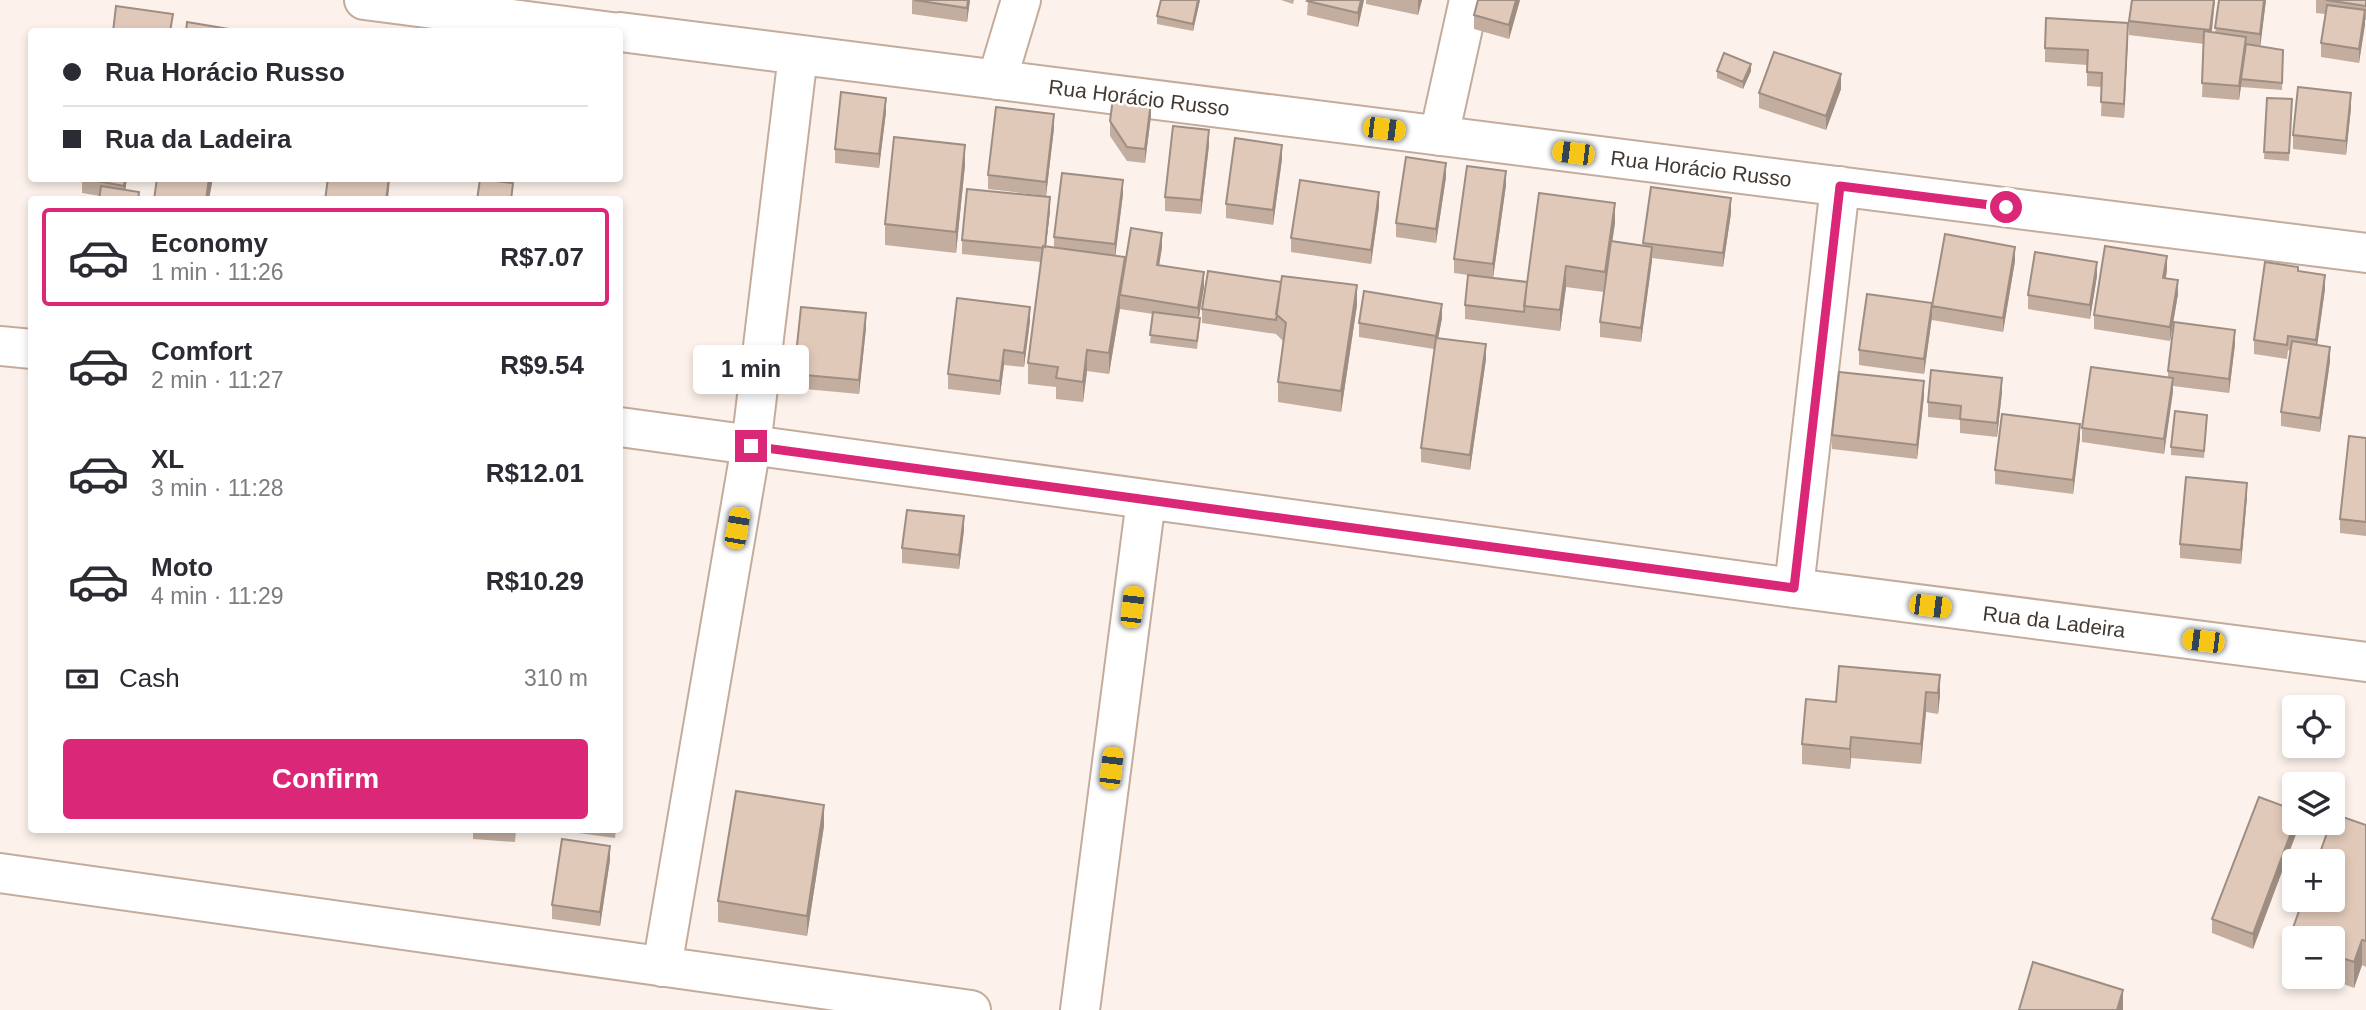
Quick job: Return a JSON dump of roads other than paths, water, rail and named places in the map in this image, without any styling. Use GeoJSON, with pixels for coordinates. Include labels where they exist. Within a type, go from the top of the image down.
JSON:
{"type":"FeatureCollection","features":[{"type":"Feature","properties":{"kind":"street"},"geometry":{"type":"LineString","coordinates":[[364,0],[581,28]]}},
{"type":"Feature","properties":{"kind":"street"},"geometry":{"type":"LineString","coordinates":[[998,80],[1021,0]]}},
{"type":"Feature","properties":{"kind":"street"},"geometry":{"type":"LineString","coordinates":[[1439,136],[1469,0]]}},
{"type":"Feature","properties":{"kind":"street","name":"Rua Horácio Russo"},"geometry":{"type":"LineString","coordinates":[[623,33],[2366,253]]}},
{"type":"Feature","properties":{"kind":"street"},"geometry":{"type":"LineString","coordinates":[[662,967],[751,446],[798,55]]}},
{"type":"Feature","properties":{"kind":"street"},"geometry":{"type":"LineString","coordinates":[[1794,588],[1840,186]]}},
{"type":"Feature","properties":{"kind":"street"},"geometry":{"type":"LineString","coordinates":[[0,346],[28,349]]}},
{"type":"Feature","properties":{"kind":"street","name":"Rua da Ladeira"},"geometry":{"type":"LineString","coordinates":[[623,427],[1794,588],[2366,662]]}},
{"type":"Feature","properties":{"kind":"street"},"geometry":{"type":"LineString","coordinates":[[1080,1010],[1146,500]]}},
{"type":"Feature","properties":{"kind":"street"},"geometry":{"type":"LineString","coordinates":[[0,873],[971,1010]]}}]}
